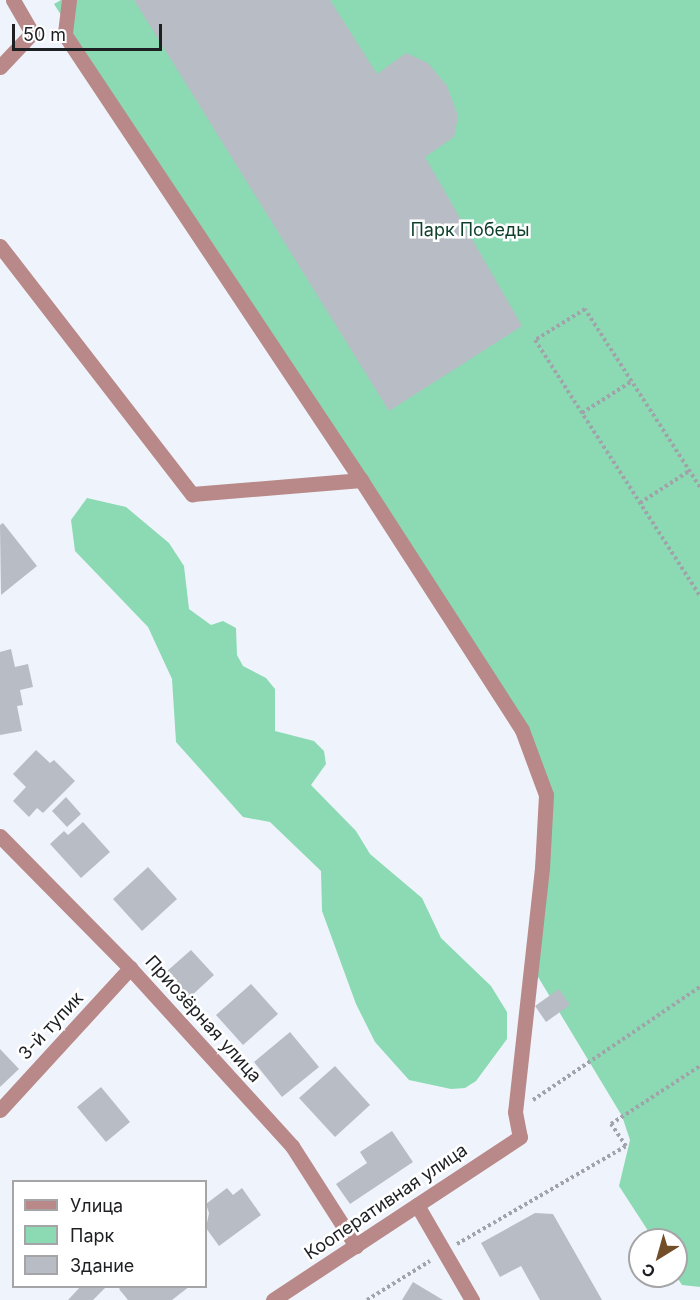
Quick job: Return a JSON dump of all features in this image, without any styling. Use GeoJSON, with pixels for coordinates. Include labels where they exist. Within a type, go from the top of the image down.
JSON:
{"type":"FeatureCollection","features":[{"type":"Feature","properties":{"kind":"street"},"geometry":{"type":"LineString","coordinates":[[0,66],[32,33],[13,0]]}},
{"type":"Feature","properties":{"kind":"street"},"geometry":{"type":"LineString","coordinates":[[69,0],[65,35],[361,480],[522,730],[546,795],[542,868],[515,1112]]}},
{"type":"Feature","properties":{"kind":"street"},"geometry":{"type":"LineString","coordinates":[[0,246],[192,494],[361,480]]}},
{"type":"Feature","properties":{"kind":"street","name":"Приозёрная улица"},"geometry":{"type":"LineString","coordinates":[[0,836],[130,968],[292,1146],[356,1246]]}},
{"type":"Feature","properties":{"kind":"street","name":"3-й тупик"},"geometry":{"type":"LineString","coordinates":[[0,1110],[130,968]]}},
{"type":"Feature","properties":{"kind":"street","name":"Кооперативная улица"},"geometry":{"type":"LineString","coordinates":[[273,1300],[520,1137],[515,1112]]}},
{"type":"Feature","properties":{"kind":"street"},"geometry":{"type":"LineString","coordinates":[[417,1205],[472,1300]]}},
{"type":"Feature","properties":{"kind":"path"},"geometry":{"type":"LineString","coordinates":[[700,487],[585,309],[535,340],[700,596]]}},
{"type":"Feature","properties":{"kind":"path"},"geometry":{"type":"LineString","coordinates":[[582,413],[632,381]]}},
{"type":"Feature","properties":{"kind":"path"},"geometry":{"type":"LineString","coordinates":[[640,503],[689,471]]}},
{"type":"Feature","properties":{"kind":"path"},"geometry":{"type":"LineString","coordinates":[[693,586],[700,581]]}},
{"type":"Feature","properties":{"kind":"path"},"geometry":{"type":"LineString","coordinates":[[515,1112],[700,987]]}},
{"type":"Feature","properties":{"kind":"path"},"geometry":{"type":"LineString","coordinates":[[367,1300],[626,1146],[611,1124],[700,1066]]}},
{"type":"Feature","properties":{"kind":"green space","name":"Парк Победы"},"geometry":{"type":"Polygon","coordinates":[[[61,0],[700,0],[700,1287],[688,1286],[688,1228],[646,1228],[619,1186],[630,1140],[622,1116],[529,962],[542,771],[54,4],[61,0]]]}},
{"type":"Feature","properties":{"kind":"green space"},"geometry":{"type":"Polygon","coordinates":[[[87,498],[126,507],[169,543],[184,566],[189,609],[211,625],[223,621],[236,628],[237,655],[243,666],[266,678],[275,689],[275,731],[314,741],[324,751],[326,764],[311,785],[356,831],[370,854],[422,898],[441,938],[491,986],[507,1012],[507,1039],[476,1081],[465,1088],[451,1089],[409,1080],[375,1042],[356,1004],[322,911],[321,871],[270,822],[243,817],[176,742],[172,679],[148,627],[75,551],[71,520],[87,498]]]}},
{"type":"Feature","properties":{"kind":"building"},"geometry":{"type":"Polygon","coordinates":[[[134,0],[330,0],[377,74],[406,53],[428,63],[447,86],[458,116],[454,137],[425,157],[522,326],[389,411],[134,0]]]}},
{"type":"Feature","properties":{"kind":"building"},"geometry":{"type":"Polygon","coordinates":[[[3,523],[37,566],[1,595],[0,525],[3,523]]]}},
{"type":"Feature","properties":{"kind":"building"},"geometry":{"type":"Polygon","coordinates":[[[11,649],[15,667],[28,664],[33,687],[20,690],[23,705],[17,706],[22,731],[0,735],[0,652],[11,649]]]}},
{"type":"Feature","properties":{"kind":"building"},"geometry":{"type":"Polygon","coordinates":[[[36,750],[50,763],[54,760],[75,781],[43,813],[37,808],[29,817],[13,801],[26,787],[13,774],[36,750]]]}},
{"type":"Feature","properties":{"kind":"building"},"geometry":{"type":"Polygon","coordinates":[[[66,797],[81,814],[67,827],[52,811],[66,797]]]}},
{"type":"Feature","properties":{"kind":"building"},"geometry":{"type":"Polygon","coordinates":[[[83,822],[110,852],[81,878],[50,844],[64,831],[68,835],[83,822]]]}},
{"type":"Feature","properties":{"kind":"building"},"geometry":{"type":"Polygon","coordinates":[[[148,867],[177,899],[142,931],[113,899],[148,867]]]}},
{"type":"Feature","properties":{"kind":"building"},"geometry":{"type":"Polygon","coordinates":[[[191,950],[214,975],[189,998],[166,972],[191,950]]]}},
{"type":"Feature","properties":{"kind":"building"},"geometry":{"type":"Polygon","coordinates":[[[251,984],[278,1014],[243,1045],[216,1015],[251,984]]]}},
{"type":"Feature","properties":{"kind":"building"},"geometry":{"type":"Polygon","coordinates":[[[559,989],[570,1005],[546,1022],[535,1006],[559,989]]]}},
{"type":"Feature","properties":{"kind":"building"},"geometry":{"type":"Polygon","coordinates":[[[290,1032],[319,1067],[282,1097],[254,1062],[290,1032]]]}},
{"type":"Feature","properties":{"kind":"building"},"geometry":{"type":"Polygon","coordinates":[[[0,1049],[19,1069],[0,1087],[0,1049]]]}},
{"type":"Feature","properties":{"kind":"building"},"geometry":{"type":"Polygon","coordinates":[[[335,1066],[370,1105],[335,1137],[299,1098],[335,1066]]]}},
{"type":"Feature","properties":{"kind":"building"},"geometry":{"type":"Polygon","coordinates":[[[101,1087],[130,1122],[106,1142],[77,1107],[101,1087]]]}},
{"type":"Feature","properties":{"kind":"building"},"geometry":{"type":"Polygon","coordinates":[[[392,1131],[413,1162],[350,1204],[336,1184],[367,1163],[360,1152],[392,1131]]]}},
{"type":"Feature","properties":{"kind":"building"},"geometry":{"type":"Polygon","coordinates":[[[227,1188],[233,1195],[242,1188],[261,1215],[219,1246],[207,1229],[209,1213],[207,1203],[227,1188]]]}},
{"type":"Feature","properties":{"kind":"building"},"geometry":{"type":"Polygon","coordinates":[[[535,1213],[553,1214],[602,1300],[540,1300],[521,1266],[500,1277],[481,1243],[535,1213]]]}},
{"type":"Feature","properties":{"kind":"building"},"geometry":{"type":"Polygon","coordinates":[[[413,1282],[443,1300],[402,1300],[413,1282]]]}},
{"type":"Feature","properties":{"kind":"building"},"geometry":{"type":"Polygon","coordinates":[[[79,1288],[105,1288],[93,1300],[68,1300],[79,1288]]]}},
{"type":"Feature","properties":{"kind":"building"},"geometry":{"type":"Polygon","coordinates":[[[187,1288],[172,1300],[128,1300],[119,1289],[187,1288]]]}}]}
